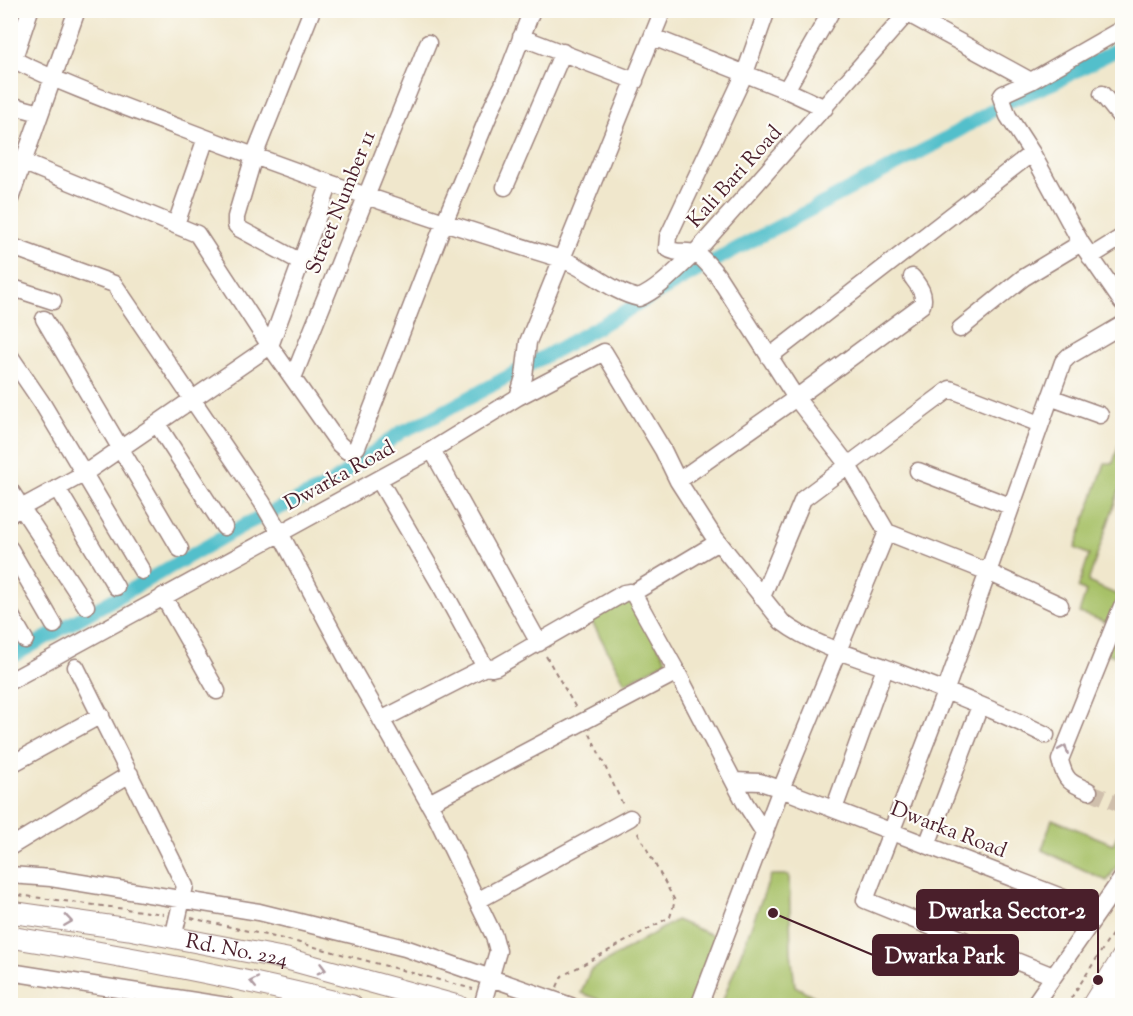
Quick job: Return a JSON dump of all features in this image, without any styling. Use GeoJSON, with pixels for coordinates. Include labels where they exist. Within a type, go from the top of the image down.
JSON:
{"type":"FeatureCollection","features":[{"type":"Feature","properties":{"kind":"main road","name":"Rd. No. 224"},"geometry":{"type":"LineString","coordinates":[[10,912],[129,929],[287,959],[458,1005]]}},
{"type":"Feature","properties":{"kind":"main road","name":"Rd. No. 224"},"geometry":{"type":"LineString","coordinates":[[10,937],[125,956],[282,988],[352,1005]]}},
{"type":"Feature","properties":{"kind":"main road"},"geometry":{"type":"LineString","coordinates":[[1092,1005],[1122,958]]}},
{"type":"Feature","properties":{"kind":"main road"},"geometry":{"type":"LineString","coordinates":[[1113,1005],[1122,991]]}},
{"type":"Feature","properties":{"kind":"street"},"geometry":{"type":"LineString","coordinates":[[30,10],[11,59],[52,79],[367,197],[562,259]]}},
{"type":"Feature","properties":{"kind":"street"},"geometry":{"type":"LineString","coordinates":[[10,199],[17,160],[40,113],[77,10]]}},
{"type":"Feature","properties":{"kind":"street"},"geometry":{"type":"LineString","coordinates":[[301,262],[240,229],[236,225],[236,217],[254,156],[312,10]]}},
{"type":"Feature","properties":{"kind":"street"},"geometry":{"type":"LineString","coordinates":[[17,160],[197,234],[270,346],[339,444],[347,451],[352,451],[357,447],[444,223],[503,85],[532,10]]}},
{"type":"Feature","properties":{"kind":"street"},"geometry":{"type":"LineString","coordinates":[[518,397],[524,376],[528,342],[663,10]]}},
{"type":"Feature","properties":{"kind":"street"},"geometry":{"type":"LineString","coordinates":[[767,10],[745,73],[668,237],[667,248],[706,264],[796,398],[847,465],[887,532],[988,572],[1060,605]]}},
{"type":"Feature","properties":{"kind":"street"},"geometry":{"type":"LineString","coordinates":[[786,90],[832,10]]}},
{"type":"Feature","properties":{"kind":"street"},"geometry":{"type":"LineString","coordinates":[[906,12],[1031,81]]}},
{"type":"Feature","properties":{"kind":"street","name":"Kali Bari Road"},"geometry":{"type":"LineString","coordinates":[[562,259],[618,291],[639,298],[665,279],[706,264],[825,108],[906,12]]}},
{"type":"Feature","properties":{"kind":"street"},"geometry":{"type":"LineString","coordinates":[[1122,29],[1031,81],[1003,94],[1001,99],[1008,116],[1032,153],[1085,250],[1122,302]]}},
{"type":"Feature","properties":{"kind":"street"},"geometry":{"type":"LineString","coordinates":[[521,37],[635,81]]}},
{"type":"Feature","properties":{"kind":"street"},"geometry":{"type":"LineString","coordinates":[[653,38],[745,73],[825,108]]}},
{"type":"Feature","properties":{"kind":"street","name":"Street Number 11"},"geometry":{"type":"LineString","coordinates":[[293,378],[428,43]]}},
{"type":"Feature","properties":{"kind":"street"},"geometry":{"type":"LineString","coordinates":[[505,187],[563,52]]}},
{"type":"Feature","properties":{"kind":"street"},"geometry":{"type":"LineString","coordinates":[[1102,94],[1122,119]]}},
{"type":"Feature","properties":{"kind":"street"},"geometry":{"type":"LineString","coordinates":[[10,105],[40,113]]}},
{"type":"Feature","properties":{"kind":"street"},"geometry":{"type":"LineString","coordinates":[[176,224],[206,138]]}},
{"type":"Feature","properties":{"kind":"street"},"geometry":{"type":"LineString","coordinates":[[769,357],[1032,153]]}},
{"type":"Feature","properties":{"kind":"street"},"geometry":{"type":"LineString","coordinates":[[16,510],[85,473],[270,346],[330,183]]}},
{"type":"Feature","properties":{"kind":"street"},"geometry":{"type":"LineString","coordinates":[[960,329],[1023,278],[1085,250],[1122,237]]}},
{"type":"Feature","properties":{"kind":"street"},"geometry":{"type":"LineString","coordinates":[[10,246],[114,284],[280,532],[10,681]]}},
{"type":"Feature","properties":{"kind":"street"},"geometry":{"type":"LineString","coordinates":[[912,277],[924,297],[922,304],[796,398],[678,481],[718,542],[786,625],[839,651],[1014,719],[1046,735]]}},
{"type":"Feature","properties":{"kind":"street"},"geometry":{"type":"LineString","coordinates":[[10,287],[53,301]]}},
{"type":"Feature","properties":{"kind":"street"},"geometry":{"type":"LineString","coordinates":[[44,319],[180,549]]}},
{"type":"Feature","properties":{"kind":"street"},"geometry":{"type":"LineString","coordinates":[[1053,976],[865,900],[945,692],[1063,362],[1069,356],[1122,325]]}},
{"type":"Feature","properties":{"kind":"street","name":"Dwarka Road"},"geometry":{"type":"LineString","coordinates":[[482,1005],[497,956],[497,944],[429,803],[381,720],[280,532],[379,480],[518,397],[604,352],[663,450],[678,481]]}},
{"type":"Feature","properties":{"kind":"street"},"geometry":{"type":"LineString","coordinates":[[10,356],[85,473],[142,571]]}},
{"type":"Feature","properties":{"kind":"street"},"geometry":{"type":"LineString","coordinates":[[762,597],[801,502],[950,389],[1040,424]]}},
{"type":"Feature","properties":{"kind":"street"},"geometry":{"type":"LineString","coordinates":[[1050,397],[1100,415]]}},
{"type":"Feature","properties":{"kind":"street"},"geometry":{"type":"LineString","coordinates":[[157,423],[224,527]]}},
{"type":"Feature","properties":{"kind":"street"},"geometry":{"type":"LineString","coordinates":[[432,450],[539,643]]}},
{"type":"Feature","properties":{"kind":"street"},"geometry":{"type":"LineString","coordinates":[[918,471],[1010,506]]}},
{"type":"Feature","properties":{"kind":"street"},"geometry":{"type":"LineString","coordinates":[[379,480],[485,667]]}},
{"type":"Feature","properties":{"kind":"street"},"geometry":{"type":"LineString","coordinates":[[57,488],[116,587]]}},
{"type":"Feature","properties":{"kind":"street"},"geometry":{"type":"LineString","coordinates":[[10,490],[16,510],[86,606]]}},
{"type":"Feature","properties":{"kind":"street"},"geometry":{"type":"LineString","coordinates":[[699,1005],[781,789],[887,532]]}},
{"type":"Feature","properties":{"kind":"street"},"geometry":{"type":"LineString","coordinates":[[381,720],[485,667],[496,667],[624,593],[633,593],[718,542]]}},
{"type":"Feature","properties":{"kind":"street"},"geometry":{"type":"LineString","coordinates":[[10,549],[54,625]]}},
{"type":"Feature","properties":{"kind":"street"},"geometry":{"type":"LineString","coordinates":[[633,593],[734,782],[765,834]]}},
{"type":"Feature","properties":{"kind":"street"},"geometry":{"type":"LineString","coordinates":[[163,596],[217,692]]}},
{"type":"Feature","properties":{"kind":"street"},"geometry":{"type":"LineString","coordinates":[[1089,791],[1075,785],[1063,775],[1060,760],[1122,606]]}},
{"type":"Feature","properties":{"kind":"street"},"geometry":{"type":"LineString","coordinates":[[10,614],[25,640]]}},
{"type":"Feature","properties":{"kind":"street"},"geometry":{"type":"LineString","coordinates":[[76,667],[185,886],[173,938]]}},
{"type":"Feature","properties":{"kind":"street"},"geometry":{"type":"LineString","coordinates":[[834,809],[885,668]]}},
{"type":"Feature","properties":{"kind":"street"},"geometry":{"type":"LineString","coordinates":[[429,803],[677,672]]}},
{"type":"Feature","properties":{"kind":"street"},"geometry":{"type":"LineString","coordinates":[[927,845],[980,706]]}},
{"type":"Feature","properties":{"kind":"street"},"geometry":{"type":"LineString","coordinates":[[10,765],[101,716]]}},
{"type":"Feature","properties":{"kind":"street"},"geometry":{"type":"LineString","coordinates":[[10,847],[130,774]]}},
{"type":"Feature","properties":{"kind":"street","name":"Dwarka Road"},"geometry":{"type":"LineString","coordinates":[[734,782],[760,782],[781,789],[1100,910]]}},
{"type":"Feature","properties":{"kind":"street"},"geometry":{"type":"LineString","coordinates":[[477,901],[630,818]]}},
{"type":"Feature","properties":{"kind":"street"},"geometry":{"type":"LineString","coordinates":[[10,875],[51,878],[228,905],[296,920],[405,948],[571,1005]]}},
{"type":"Feature","properties":{"kind":"street"},"geometry":{"type":"LineString","coordinates":[[1033,1005],[1122,878]]}},
{"type":"Feature","properties":{"kind":"street"},"geometry":{"type":"LineString","coordinates":[[10,972],[227,1005]]}},
{"type":"Feature","properties":{"kind":"path"},"geometry":{"type":"LineString","coordinates":[[1066,1005],[1122,919]]}},
{"type":"Feature","properties":{"kind":"green space"},"geometry":{"type":"Polygon","coordinates":[[[1122,435],[1122,482],[1088,582],[1122,597],[1122,659],[1104,652],[1112,624],[1079,613],[1086,592],[1078,588],[1089,555],[1075,548],[1105,463],[1113,463],[1122,435]]]}},
{"type":"Feature","properties":{"kind":"green space"},"geometry":{"type":"Polygon","coordinates":[[[629,596],[667,661],[625,683],[590,618],[629,596]]]}},
{"type":"Feature","properties":{"kind":"green space"},"geometry":{"type":"Polygon","coordinates":[[[1052,819],[1113,844],[1122,826],[1122,858],[1107,881],[1042,850],[1052,819]]]}},
{"type":"Feature","properties":{"kind":"green space"},"geometry":{"type":"Polygon","coordinates":[[[771,875],[789,875],[791,952],[795,986],[830,1005],[721,1005],[771,875]]]}},
{"type":"Feature","properties":{"kind":"green space"},"geometry":{"type":"Polygon","coordinates":[[[676,920],[721,939],[694,1005],[614,1005],[581,993],[590,971],[676,920]]]}},
{"type":"Feature","properties":{"kind":"waterway"},"geometry":{"type":"LineString","coordinates":[[10,658],[246,524],[329,485],[401,432],[434,417],[734,250],[943,140],[1005,103],[1053,83],[1122,47]]}},
{"type":"Feature","properties":{"kind":"tunnel"},"geometry":{"type":"LineString","coordinates":[[1089,791],[1122,805]]}},
{"type":"Feature","properties":{"kind":"place","name":"Dwarka Park"},"geometry":{"type":"Point","coordinates":[773,913]}},
{"type":"Feature","properties":{"kind":"place","name":"Dwarka Sector-2"},"geometry":{"type":"Point","coordinates":[1098,980]}}]}
